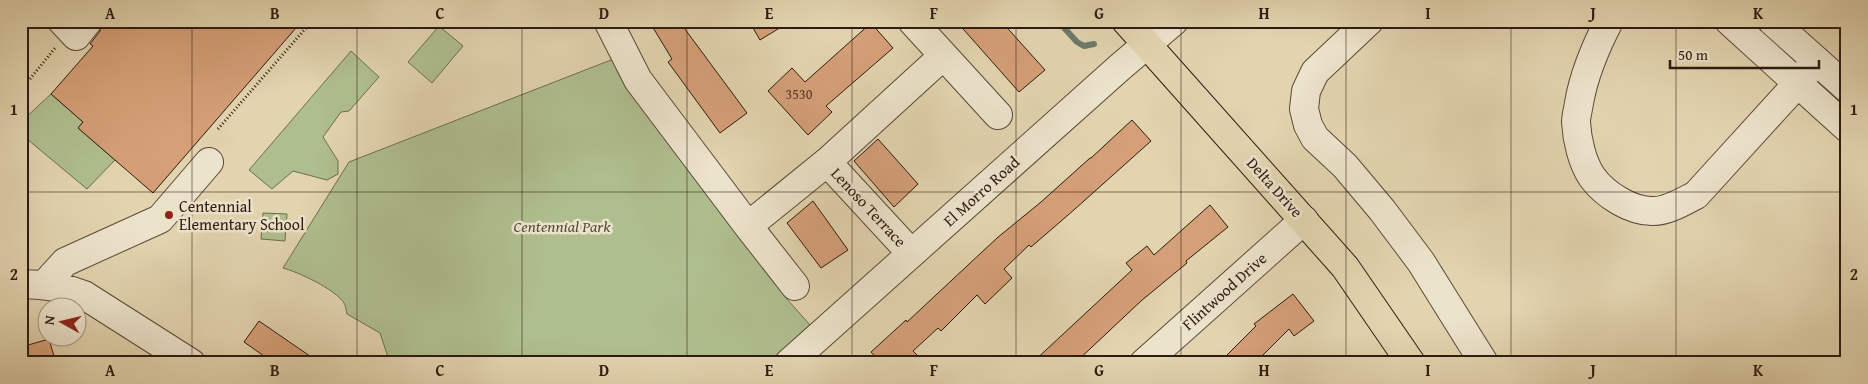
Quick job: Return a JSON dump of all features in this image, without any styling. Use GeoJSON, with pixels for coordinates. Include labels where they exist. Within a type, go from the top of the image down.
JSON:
{"type":"FeatureCollection","features":[{"type":"Feature","properties":{"kind":"main road","name":"Delta Drive"},"geometry":{"type":"LineString","coordinates":[[1126,21],[1345,267],[1411,363]]}},
{"type":"Feature","properties":{"kind":"street"},"geometry":{"type":"LineString","coordinates":[[608,21],[638,80],[795,286]]}},
{"type":"Feature","properties":{"kind":"street"},"geometry":{"type":"LineString","coordinates":[[912,21],[998,115]]}},
{"type":"Feature","properties":{"kind":"street","name":"El Morro Road"},"geometry":{"type":"LineString","coordinates":[[789,363],[1174,21]]}},
{"type":"Feature","properties":{"kind":"street"},"geometry":{"type":"LineString","coordinates":[[1369,21],[1315,72],[1306,91],[1304,109],[1308,125],[1315,138],[1345,166],[1382,210],[1421,262],[1484,363]]}},
{"type":"Feature","properties":{"kind":"street"},"geometry":{"type":"LineString","coordinates":[[1608,21],[1591,56],[1581,90],[1576,121],[1582,153],[1592,177],[1608,193],[1630,207],[1654,212],[1677,205],[1696,195],[1798,83],[1816,60]]}},
{"type":"Feature","properties":{"kind":"street"},"geometry":{"type":"LineString","coordinates":[[1729,21],[1847,128]]}},
{"type":"Feature","properties":{"kind":"street"},"geometry":{"type":"LineString","coordinates":[[1772,21],[1847,88]]}},
{"type":"Feature","properties":{"kind":"street"},"geometry":{"type":"LineString","coordinates":[[748,226],[827,162],[943,56]]}},
{"type":"Feature","properties":{"kind":"street"},"geometry":{"type":"LineString","coordinates":[[33,284],[65,262],[160,219],[209,162]]}},
{"type":"Feature","properties":{"kind":"street","name":"Lenoso Terrace"},"geometry":{"type":"LineString","coordinates":[[827,162],[911,253]]}},
{"type":"Feature","properties":{"kind":"street","name":"Flintwood Drive"},"geometry":{"type":"LineString","coordinates":[[1144,363],[1304,220]]}},
{"type":"Feature","properties":{"kind":"street"},"geometry":{"type":"LineString","coordinates":[[33,284],[65,288],[84,295],[191,363]]}},
{"type":"Feature","properties":{"kind":"path"},"geometry":{"type":"LineString","coordinates":[[218,129],[312,21]]}},
{"type":"Feature","properties":{"kind":"path"},"geometry":{"type":"LineString","coordinates":[[30,80],[73,24]]}},
{"type":"Feature","properties":{"kind":"green space"},"geometry":{"type":"Polygon","coordinates":[[[439,26],[463,46],[432,83],[408,62],[439,26]]]}},
{"type":"Feature","properties":{"kind":"green space"},"geometry":{"type":"Polygon","coordinates":[[[351,51],[379,77],[349,111],[341,112],[323,137],[338,161],[338,174],[327,180],[293,171],[272,189],[249,170],[351,51]]]}},
{"type":"Feature","properties":{"kind":"green space","name":"Centennial Park"},"geometry":{"type":"Polygon","coordinates":[[[616,58],[653,118],[786,298],[810,325],[768,363],[390,363],[380,333],[347,314],[344,303],[333,292],[307,277],[283,268],[349,162],[616,58]]]}},
{"type":"Feature","properties":{"kind":"green space"},"geometry":{"type":"Polygon","coordinates":[[[51,94],[83,122],[78,128],[115,160],[87,189],[21,134],[21,122],[51,94]]]}},
{"type":"Feature","properties":{"kind":"green space"},"geometry":{"type":"Polygon","coordinates":[[[263,213],[287,214],[285,241],[261,239],[263,213]]]}},
{"type":"Feature","properties":{"kind":"building"},"geometry":{"type":"Polygon","coordinates":[[[103,21],[302,21],[153,193],[78,128],[83,122],[51,94],[93,46],[90,44],[100,31],[103,21]]]}},
{"type":"Feature","properties":{"kind":"building"},"geometry":{"type":"Polygon","coordinates":[[[649,21],[679,21],[747,113],[720,133],[668,62],[672,59],[649,21]]]}},
{"type":"Feature","properties":{"kind":"building"},"geometry":{"type":"Polygon","coordinates":[[[749,21],[791,21],[760,40],[749,21]]]}},
{"type":"Feature","properties":{"kind":"building"},"geometry":{"type":"Polygon","coordinates":[[[956,21],[1001,21],[1045,70],[1019,92],[956,21]]]}},
{"type":"Feature","properties":{"kind":"building"},"geometry":{"type":"Polygon","coordinates":[[[871,23],[893,48],[826,106],[832,112],[808,135],[768,91],[792,68],[805,82],[871,23]]]}},
{"type":"Feature","properties":{"kind":"building"},"geometry":{"type":"Polygon","coordinates":[[[1132,120],[1151,141],[1031,247],[1029,245],[1004,269],[1012,278],[985,304],[977,295],[941,331],[938,328],[913,351],[925,363],[881,363],[871,352],[1132,120]]]}},
{"type":"Feature","properties":{"kind":"building"},"geometry":{"type":"Polygon","coordinates":[[[878,139],[918,184],[894,207],[854,161],[878,139]]]}},
{"type":"Feature","properties":{"kind":"building"},"geometry":{"type":"Polygon","coordinates":[[[813,201],[848,250],[821,268],[787,223],[813,201]]]}},
{"type":"Feature","properties":{"kind":"building"},"geometry":{"type":"Polygon","coordinates":[[[1210,205],[1228,227],[1141,301],[1075,363],[1032,363],[1132,270],[1126,263],[1147,246],[1154,255],[1210,205]]]}},
{"type":"Feature","properties":{"kind":"building"},"geometry":{"type":"Polygon","coordinates":[[[1293,294],[1314,321],[1294,336],[1289,329],[1255,363],[1219,363],[1256,326],[1254,324],[1293,294]]]}},
{"type":"Feature","properties":{"kind":"building"},"geometry":{"type":"Polygon","coordinates":[[[259,321],[320,363],[274,363],[244,342],[259,321]]]}},
{"type":"Feature","properties":{"kind":"building"},"geometry":{"type":"Polygon","coordinates":[[[38,342],[38,346],[51,346],[56,363],[21,363],[21,347],[38,342]]]}},
{"type":"Feature","properties":{"kind":"waterway"},"geometry":{"type":"LineString","coordinates":[[1058,21],[1077,42],[1084,46],[1094,44]]}},
{"type":"Feature","properties":{"kind":"place","name":"Centennial Elementary School"},"geometry":{"type":"Point","coordinates":[169,215]}}]}
